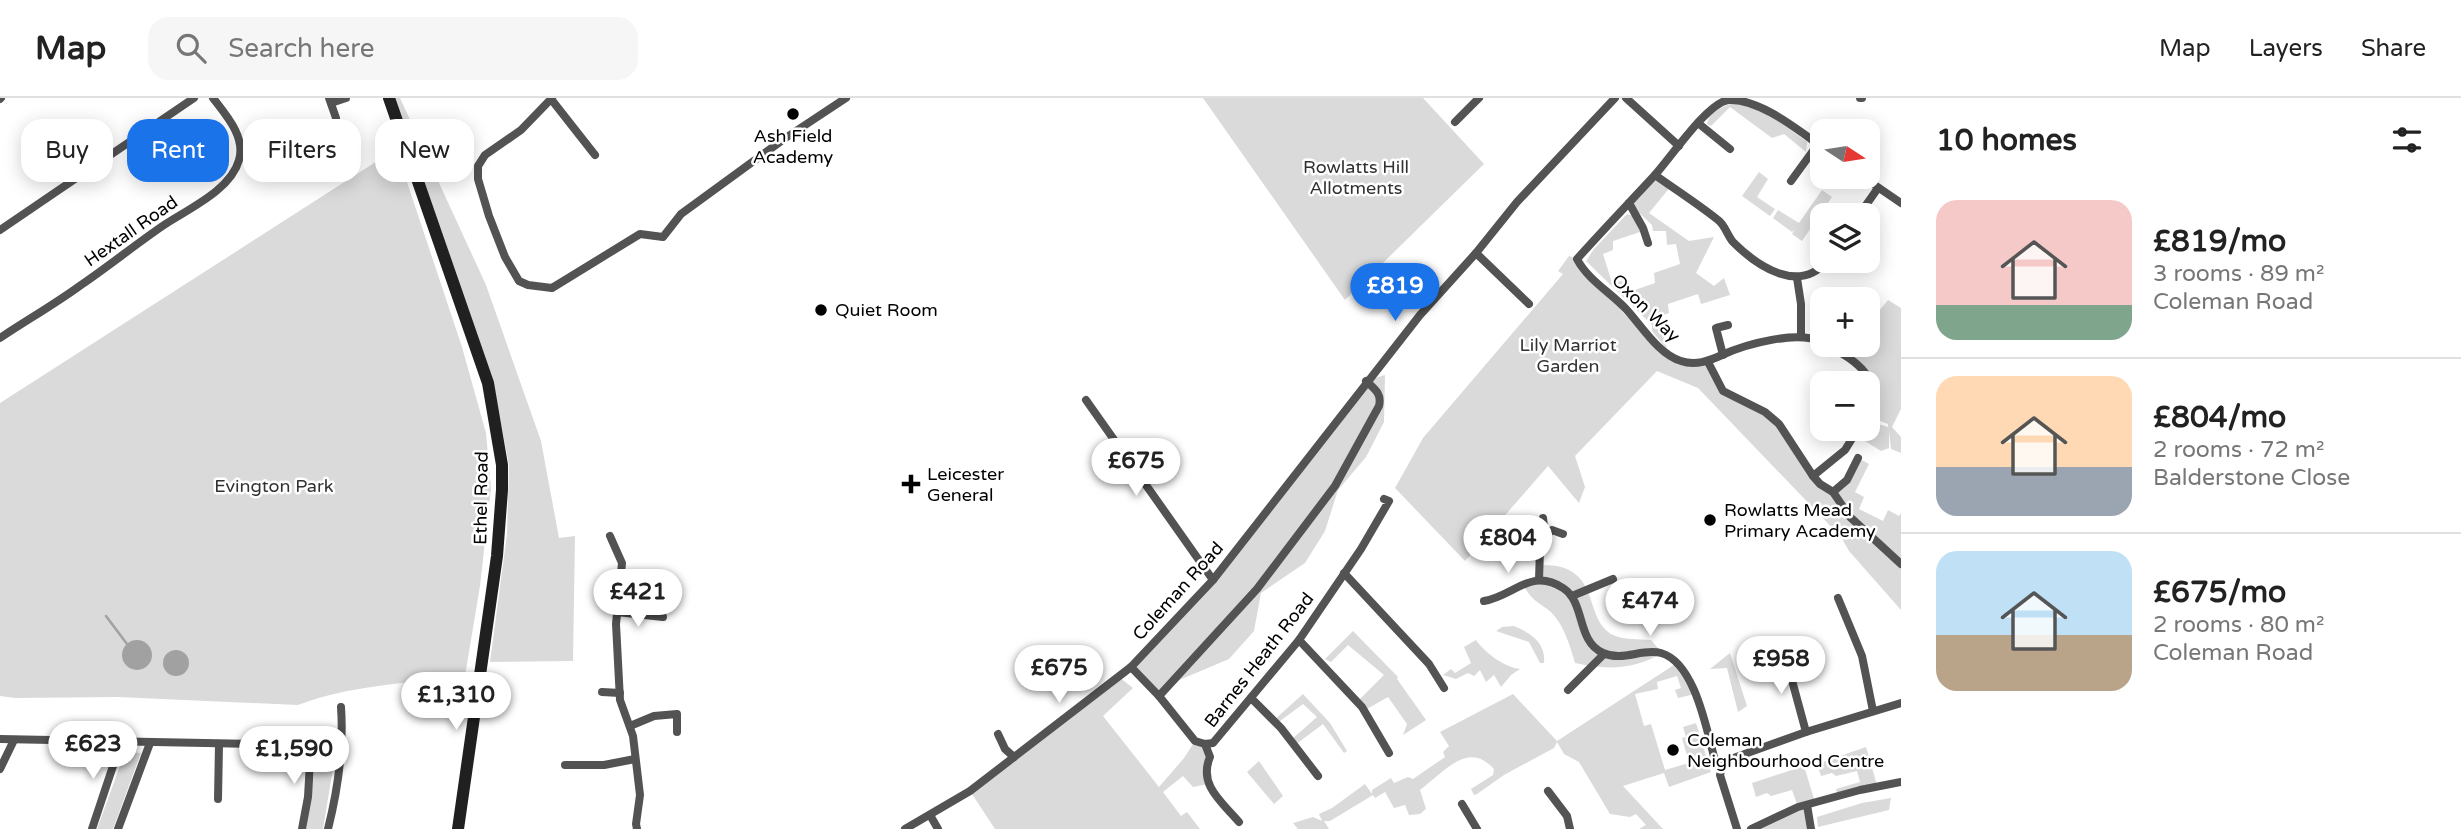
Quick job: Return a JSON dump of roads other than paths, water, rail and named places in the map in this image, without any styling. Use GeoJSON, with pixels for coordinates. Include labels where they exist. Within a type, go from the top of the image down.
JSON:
{"type":"FeatureCollection","features":[{"type":"Feature","properties":{"kind":"street"},"geometry":{"type":"LineString","coordinates":[[0,230],[194,98]]}},
{"type":"Feature","properties":{"kind":"street","name":"Hextall Road"},"geometry":{"type":"LineString","coordinates":[[3,335],[80,287],[164,225],[206,199],[230,178],[241,156],[240,142],[234,128],[213,98]]}},
{"type":"Feature","properties":{"kind":"street"},"geometry":{"type":"LineString","coordinates":[[336,117],[330,100],[346,98]]}},
{"type":"Feature","properties":{"kind":"street","name":"Ethel Road"},"geometry":{"type":"LineString","coordinates":[[389,98],[488,383],[502,465],[497,556],[458,829]]}},
{"type":"Feature","properties":{"kind":"street"},"geometry":{"type":"LineString","coordinates":[[595,155],[552,98],[521,130],[485,155],[478,166],[478,179],[489,216],[505,257],[519,281],[552,288],[640,234],[663,237],[681,214],[784,139],[846,98]]}},
{"type":"Feature","properties":{"kind":"street"},"geometry":{"type":"LineString","coordinates":[[1455,122],[1479,98]]}},
{"type":"Feature","properties":{"kind":"street","name":"Coleman Road"},"geometry":{"type":"LineString","coordinates":[[905,829],[970,791],[1131,667],[1213,580],[1420,315],[1476,253],[1517,202],[1615,98]]}},
{"type":"Feature","properties":{"kind":"street"},"geometry":{"type":"LineString","coordinates":[[1626,98],[1679,146]]}},
{"type":"Feature","properties":{"kind":"street"},"geometry":{"type":"LineString","coordinates":[[1648,243],[1629,203],[1714,106],[1728,100],[1757,103],[1810,139]]}},
{"type":"Feature","properties":{"kind":"street"},"geometry":{"type":"LineString","coordinates":[[1698,123],[1730,149]]}},
{"type":"Feature","properties":{"kind":"street"},"geometry":{"type":"LineString","coordinates":[[1791,181],[1810,158]]}},
{"type":"Feature","properties":{"kind":"street"},"geometry":{"type":"LineString","coordinates":[[1655,175],[1722,222],[1733,242],[1776,273],[1797,278],[1811,273]]}},
{"type":"Feature","properties":{"kind":"street"},"geometry":{"type":"LineString","coordinates":[[1880,189],[1901,203]]}},
{"type":"Feature","properties":{"kind":"street","name":"Oxon Way"},"geometry":{"type":"LineString","coordinates":[[1629,203],[1577,259],[1583,270],[1625,308],[1651,339],[1673,357],[1681,362],[1708,362]]}},
{"type":"Feature","properties":{"kind":"street"},"geometry":{"type":"LineString","coordinates":[[1476,253],[1529,304]]}},
{"type":"Feature","properties":{"kind":"street"},"geometry":{"type":"LineString","coordinates":[[1797,278],[1801,304],[1801,336]]}},
{"type":"Feature","properties":{"kind":"street"},"geometry":{"type":"LineString","coordinates":[[0,325],[3,335]]}},
{"type":"Feature","properties":{"kind":"street"},"geometry":{"type":"LineString","coordinates":[[1723,355],[1716,328],[1728,325]]}},
{"type":"Feature","properties":{"kind":"street"},"geometry":{"type":"LineString","coordinates":[[1810,339],[1787,337],[1723,355],[1708,362],[1723,391],[1765,412],[1779,424],[1813,476],[1833,492],[1850,517],[1901,564]]}},
{"type":"Feature","properties":{"kind":"street"},"geometry":{"type":"LineString","coordinates":[[1847,357],[1864,371]]}},
{"type":"Feature","properties":{"kind":"street"},"geometry":{"type":"LineString","coordinates":[[1159,696],[1257,589],[1335,486],[1379,406],[1381,398],[1366,381]]}},
{"type":"Feature","properties":{"kind":"street"},"geometry":{"type":"LineString","coordinates":[[1086,400],[1213,580]]}},
{"type":"Feature","properties":{"kind":"street"},"geometry":{"type":"LineString","coordinates":[[1813,476],[1845,450],[1851,441]]}},
{"type":"Feature","properties":{"kind":"street"},"geometry":{"type":"LineString","coordinates":[[1833,492],[1847,480],[1858,458]]}},
{"type":"Feature","properties":{"kind":"street","name":"Barnes Heath Road"},"geometry":{"type":"LineString","coordinates":[[1131,667],[1159,696],[1195,741],[1213,743],[1299,640],[1389,501],[1384,499]]}},
{"type":"Feature","properties":{"kind":"street"},"geometry":{"type":"LineString","coordinates":[[1544,518],[1545,537]]}},
{"type":"Feature","properties":{"kind":"street"},"geometry":{"type":"LineString","coordinates":[[1539,580],[1539,549],[1545,537],[1552,530],[1563,534]]}},
{"type":"Feature","properties":{"kind":"street"},"geometry":{"type":"LineString","coordinates":[[610,536],[619,554],[622,572],[617,612],[620,693],[624,714],[630,726],[640,795],[636,824],[638,829]]}},
{"type":"Feature","properties":{"kind":"street"},"geometry":{"type":"LineString","coordinates":[[1344,573],[1429,664],[1444,688]]}},
{"type":"Feature","properties":{"kind":"street"},"geometry":{"type":"LineString","coordinates":[[1572,596],[1613,579]]}},
{"type":"Feature","properties":{"kind":"street"},"geometry":{"type":"LineString","coordinates":[[1484,601],[1495,599],[1522,584],[1539,580],[1552,581],[1572,596],[1586,639],[1604,654],[1617,657],[1645,652],[1662,653],[1677,663],[1690,679],[1716,764],[1722,766]]}},
{"type":"Feature","properties":{"kind":"street"},"geometry":{"type":"LineString","coordinates":[[1838,598],[1862,656],[1873,711]]}},
{"type":"Feature","properties":{"kind":"street"},"geometry":{"type":"LineString","coordinates":[[617,612],[663,617]]}},
{"type":"Feature","properties":{"kind":"street"},"geometry":{"type":"LineString","coordinates":[[1299,640],[1362,707],[1389,753]]}},
{"type":"Feature","properties":{"kind":"street"},"geometry":{"type":"LineString","coordinates":[[1784,651],[1806,732]]}},
{"type":"Feature","properties":{"kind":"street"},"geometry":{"type":"LineString","coordinates":[[1568,690],[1604,654]]}},
{"type":"Feature","properties":{"kind":"street"},"geometry":{"type":"LineString","coordinates":[[602,692],[620,693]]}},
{"type":"Feature","properties":{"kind":"street"},"geometry":{"type":"LineString","coordinates":[[1251,698],[1281,728],[1318,776]]}},
{"type":"Feature","properties":{"kind":"street"},"geometry":{"type":"LineString","coordinates":[[1737,829],[1720,775],[1722,766],[1732,758],[1901,703]]}},
{"type":"Feature","properties":{"kind":"street"},"geometry":{"type":"LineString","coordinates":[[328,829],[339,775],[341,707]]}},
{"type":"Feature","properties":{"kind":"street"},"geometry":{"type":"LineString","coordinates":[[630,726],[654,716],[677,715],[677,732]]}},
{"type":"Feature","properties":{"kind":"street"},"geometry":{"type":"LineString","coordinates":[[998,734],[1005,749],[1014,757]]}},
{"type":"Feature","properties":{"kind":"street"},"geometry":{"type":"LineString","coordinates":[[0,739],[311,745],[342,741]]}},
{"type":"Feature","properties":{"kind":"street"},"geometry":{"type":"LineString","coordinates":[[0,769],[15,740]]}},
{"type":"Feature","properties":{"kind":"street"},"geometry":{"type":"LineString","coordinates":[[92,829],[121,742]]}},
{"type":"Feature","properties":{"kind":"street"},"geometry":{"type":"LineString","coordinates":[[118,829],[149,743]]}},
{"type":"Feature","properties":{"kind":"street"},"geometry":{"type":"LineString","coordinates":[[218,799],[219,744]]}},
{"type":"Feature","properties":{"kind":"street"},"geometry":{"type":"LineString","coordinates":[[1205,744],[1210,757],[1205,768],[1208,783],[1235,821]]}},
{"type":"Feature","properties":{"kind":"street"},"geometry":{"type":"LineString","coordinates":[[302,829],[308,797],[311,745]]}},
{"type":"Feature","properties":{"kind":"street"},"geometry":{"type":"LineString","coordinates":[[565,765],[604,765],[635,759]]}},
{"type":"Feature","properties":{"kind":"street"},"geometry":{"type":"LineString","coordinates":[[1751,829],[1807,805],[1901,782]]}},
{"type":"Feature","properties":{"kind":"street"},"geometry":{"type":"LineString","coordinates":[[1548,791],[1567,816],[1570,829]]}},
{"type":"Feature","properties":{"kind":"street"},"geometry":{"type":"LineString","coordinates":[[1462,804],[1477,829]]}},
{"type":"Feature","properties":{"kind":"street"},"geometry":{"type":"LineString","coordinates":[[1807,805],[1811,829]]}},
{"type":"Feature","properties":{"kind":"street"},"geometry":{"type":"LineString","coordinates":[[930,815],[938,829]]}},
{"type":"Feature","properties":{"kind":"waterway"},"geometry":{"type":"LineString","coordinates":[[106,616],[127,644]]}},
{"type":"Feature","properties":{"kind":"place","name":"Ash Field Academy"},"geometry":{"type":"Point","coordinates":[793,114]}},
{"type":"Feature","properties":{"kind":"place","name":"Quiet Room"},"geometry":{"type":"Point","coordinates":[821,310]}},
{"type":"Feature","properties":{"kind":"place","name":"Leicester General"},"geometry":{"type":"Point","coordinates":[911,484]}},
{"type":"Feature","properties":{"kind":"place","name":"Rowlatts Mead Primary Academy"},"geometry":{"type":"Point","coordinates":[1710,520]}},
{"type":"Feature","properties":{"kind":"place","name":"Coleman Neighbourhood Centre"},"geometry":{"type":"Point","coordinates":[1673,750]}},
{"type":"Feature","properties":{"kind":"park label","name":"Rowlatts Hill Allotments"},"geometry":{"type":"Point","coordinates":[1356,177]}},
{"type":"Feature","properties":{"kind":"park label","name":"Lily Marriot Garden"},"geometry":{"type":"Point","coordinates":[1568,355]}},
{"type":"Feature","properties":{"kind":"park label","name":"Evington Park"},"geometry":{"type":"Point","coordinates":[274,486]}}]}
